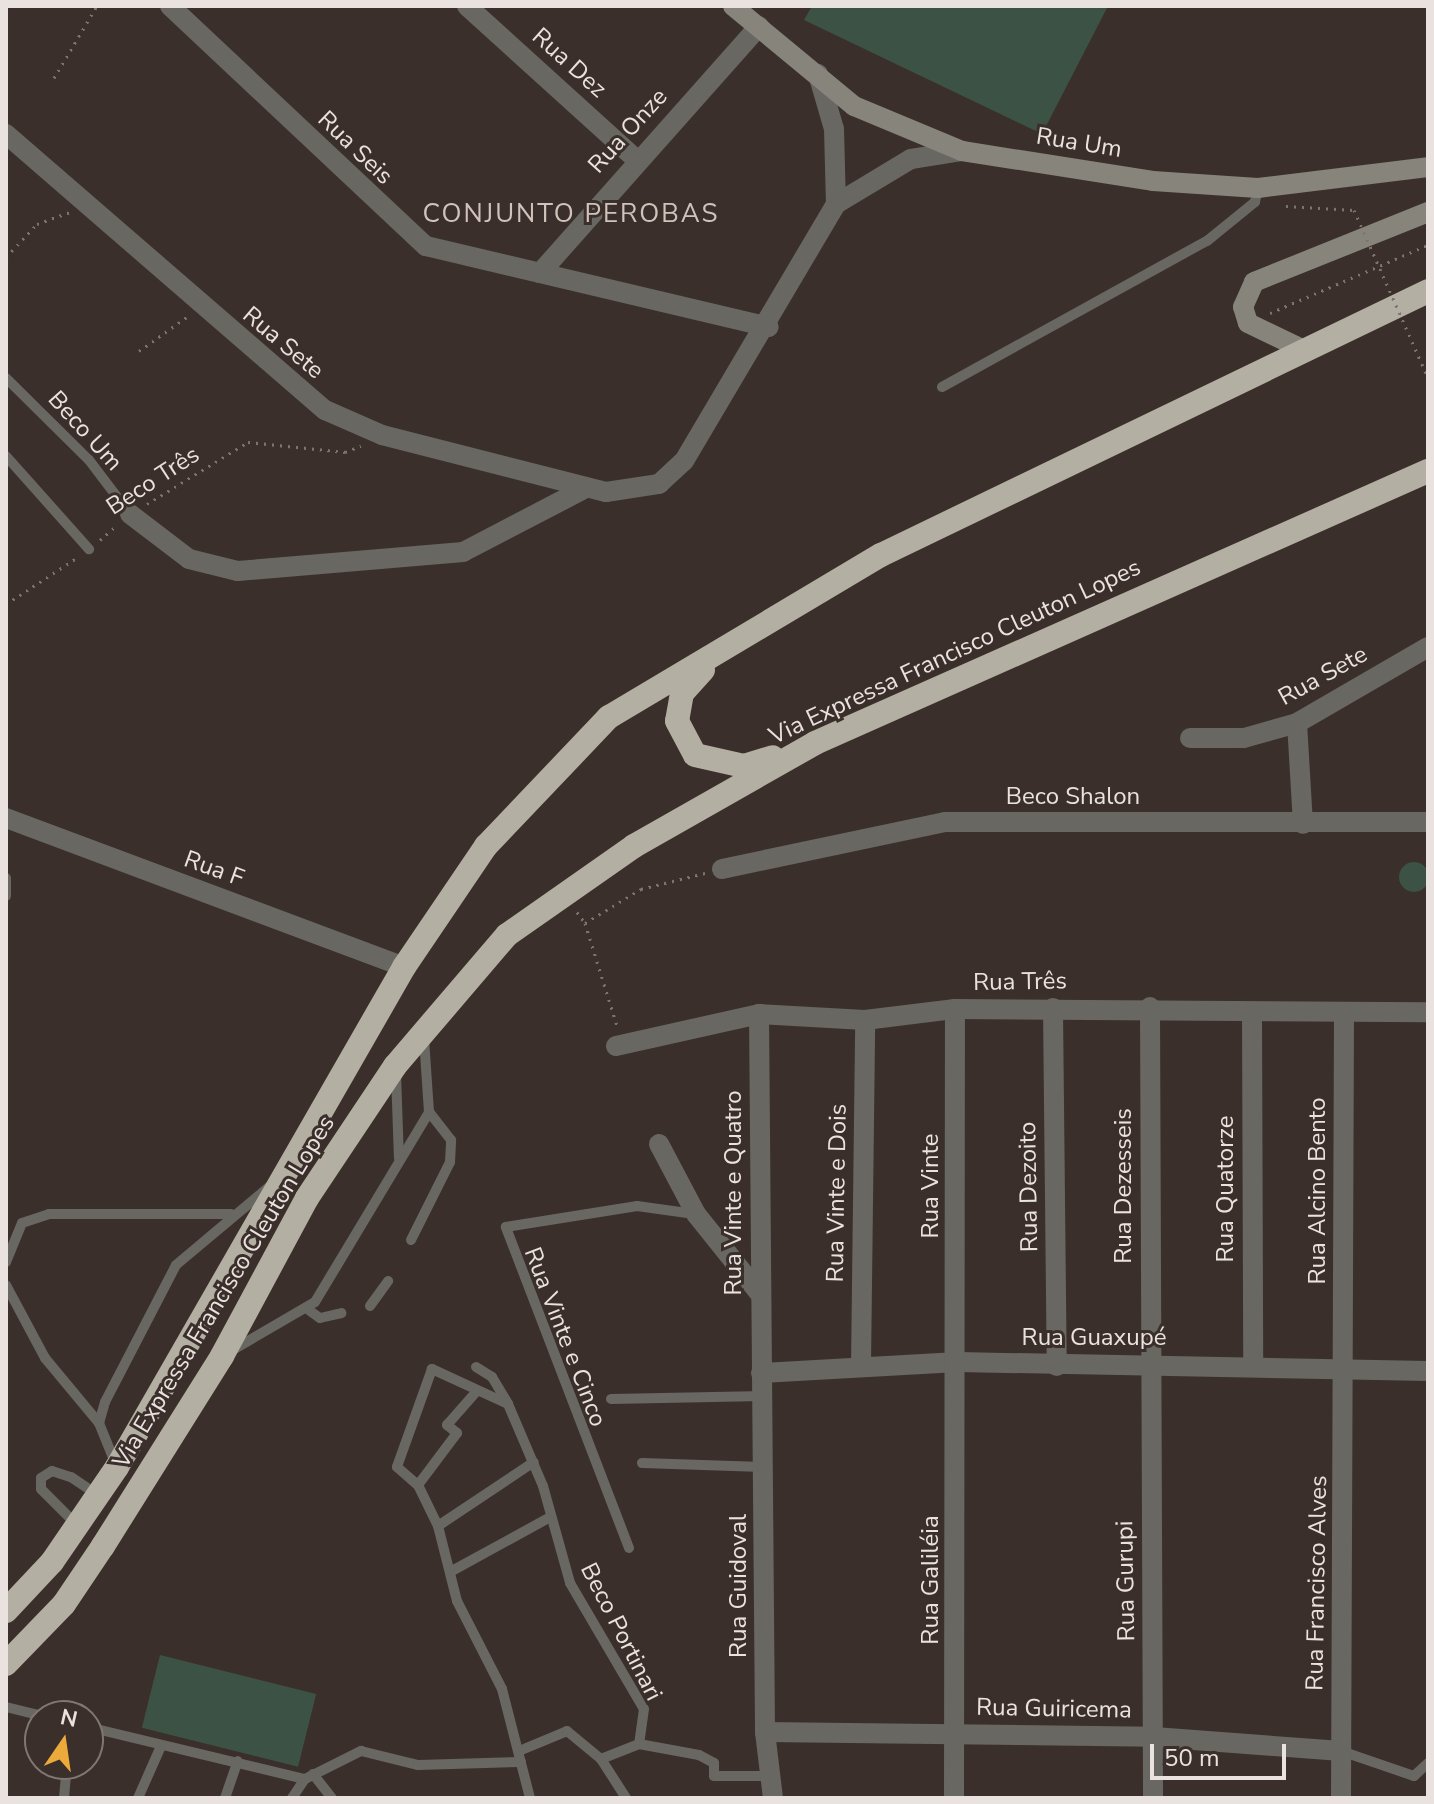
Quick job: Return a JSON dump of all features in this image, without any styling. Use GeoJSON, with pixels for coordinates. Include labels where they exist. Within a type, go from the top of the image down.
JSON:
{"type":"FeatureCollection","features":[{"type":"Feature","properties":{"kind":"highway","name":"Via Expressa Francisco Cleuton Lopes"},"geometry":{"type":"LineString","coordinates":[[6,1611],[77,1525],[117,1467],[404,967],[486,846],[609,717],[881,555],[1423,292]]}},
{"type":"Feature","properties":{"kind":"highway","name":"Via Expressa Francisco Cleuton Lopes"},"geometry":{"type":"LineString","coordinates":[[6,1664],[64,1604],[222,1356],[307,1198],[395,1066],[423,1027],[507,935],[561,894],[815,743],[1421,471]]}},
{"type":"Feature","properties":{"kind":"highway"},"geometry":{"type":"LineString","coordinates":[[724,648],[682,693],[677,721],[695,755],[744,766],[815,743]]}},
{"type":"Feature","properties":{"kind":"street","name":"Rua Seis"},"geometry":{"type":"LineString","coordinates":[[170,6],[426,246],[769,327]]}},
{"type":"Feature","properties":{"kind":"street","name":"Rua Dez"},"geometry":{"type":"LineString","coordinates":[[467,6],[636,159]]}},
{"type":"Feature","properties":{"kind":"street","name":"Rua Um"},"geometry":{"type":"LineString","coordinates":[[733,6],[818,74],[893,128],[962,151],[1153,181],[1258,188],[1419,171]]}},
{"type":"Feature","properties":{"kind":"street","name":"Rua Um"},"geometry":{"type":"LineString","coordinates":[[748,6],[759,26]]}},
{"type":"Feature","properties":{"kind":"street","name":"Rua Onze"},"geometry":{"type":"LineString","coordinates":[[540,273],[636,159],[759,26]]}},
{"type":"Feature","properties":{"kind":"street"},"geometry":{"type":"LineString","coordinates":[[818,74],[834,129],[836,204],[911,159],[962,151]]}},
{"type":"Feature","properties":{"kind":"street","name":"Rua Sete"},"geometry":{"type":"LineString","coordinates":[[6,134],[284,382],[382,435],[584,489],[642,489],[672,473],[769,327],[836,204]]}},
{"type":"Feature","properties":{"kind":"street"},"geometry":{"type":"LineString","coordinates":[[1419,171],[1428,187]]}},
{"type":"Feature","properties":{"kind":"street"},"geometry":{"type":"LineString","coordinates":[[1302,349],[1248,323],[1243,307],[1254,282],[1428,212]]}},
{"type":"Feature","properties":{"kind":"street","name":"Rua Sete"},"geometry":{"type":"LineString","coordinates":[[130,514],[189,559],[238,571],[463,552],[584,489]]}},
{"type":"Feature","properties":{"kind":"street","name":"Rua Sete"},"geometry":{"type":"LineString","coordinates":[[1190,738],[1244,738],[1297,723],[1428,647]]}},
{"type":"Feature","properties":{"kind":"street"},"geometry":{"type":"LineString","coordinates":[[1297,723],[1303,824]]}},
{"type":"Feature","properties":{"kind":"street","name":"Rua F"},"geometry":{"type":"LineString","coordinates":[[6,818],[404,967]]}},
{"type":"Feature","properties":{"kind":"street","name":"Beco Shalon"},"geometry":{"type":"LineString","coordinates":[[722,869],[945,822],[1428,822]]}},
{"type":"Feature","properties":{"kind":"street","name":"Rua Três"},"geometry":{"type":"LineString","coordinates":[[616,1046],[759,1014],[865,1020],[955,1009],[1150,1007],[1252,1013],[1428,1012]]}},
{"type":"Feature","properties":{"kind":"street","name":"Rua Dezesseis"},"geometry":{"type":"LineString","coordinates":[[1150,1007],[1150,1364]]}},
{"type":"Feature","properties":{"kind":"street","name":"Rua Dezoito"},"geometry":{"type":"LineString","coordinates":[[1053,1008],[1057,1366]]}},
{"type":"Feature","properties":{"kind":"street","name":"Rua Vinte"},"geometry":{"type":"LineString","coordinates":[[955,1009],[958,1362]]}},
{"type":"Feature","properties":{"kind":"street","name":"Rua Quatorze"},"geometry":{"type":"LineString","coordinates":[[1252,1013],[1253,1365]]}},
{"type":"Feature","properties":{"kind":"street","name":"Rua Vinte e Quatro"},"geometry":{"type":"LineString","coordinates":[[759,1014],[761,1373]]}},
{"type":"Feature","properties":{"kind":"street","name":"Rua Alcino Bento"},"geometry":{"type":"LineString","coordinates":[[1344,1014],[1346,1368]]}},
{"type":"Feature","properties":{"kind":"street","name":"Rua Vinte e Dois"},"geometry":{"type":"LineString","coordinates":[[861,1366],[865,1020]]}},
{"type":"Feature","properties":{"kind":"street"},"geometry":{"type":"LineString","coordinates":[[659,1144],[696,1214],[761,1295]]}},
{"type":"Feature","properties":{"kind":"street","name":"Rua Guaxupé"},"geometry":{"type":"LineString","coordinates":[[761,1373],[958,1362],[1057,1366],[1253,1365],[1428,1371]]}},
{"type":"Feature","properties":{"kind":"street","name":"Rua Galiléia"},"geometry":{"type":"LineString","coordinates":[[954,1798],[957,1733],[958,1362]]}},
{"type":"Feature","properties":{"kind":"street","name":"Rua Gurupi"},"geometry":{"type":"LineString","coordinates":[[1150,1364],[1153,1798]]}},
{"type":"Feature","properties":{"kind":"street","name":"Rua Francisco Alves"},"geometry":{"type":"LineString","coordinates":[[1341,1798],[1346,1368]]}},
{"type":"Feature","properties":{"kind":"street","name":"Rua Guidoval"},"geometry":{"type":"LineString","coordinates":[[761,1373],[766,1396],[765,1732],[767,1776],[773,1798]]}},
{"type":"Feature","properties":{"kind":"street","name":"Rua Guiricema"},"geometry":{"type":"LineString","coordinates":[[765,1732],[1154,1737],[1341,1751]]}},
{"type":"Feature","properties":{"kind":"lane"},"geometry":{"type":"LineString","coordinates":[[942,387],[1207,241],[1255,202],[1258,188]]}},
{"type":"Feature","properties":{"kind":"lane","name":"Beco Um"},"geometry":{"type":"LineString","coordinates":[[6,378],[89,460],[130,514]]}},
{"type":"Feature","properties":{"kind":"lane"},"geometry":{"type":"LineString","coordinates":[[6,456],[89,549]]}},
{"type":"Feature","properties":{"kind":"lane"},"geometry":{"type":"LineString","coordinates":[[6,878],[6,896]]}},
{"type":"Feature","properties":{"kind":"lane"},"geometry":{"type":"LineString","coordinates":[[411,1240],[450,1162],[451,1140],[429,1112],[423,1027]]}},
{"type":"Feature","properties":{"kind":"lane"},"geometry":{"type":"LineString","coordinates":[[395,1066],[399,1160]]}},
{"type":"Feature","properties":{"kind":"lane"},"geometry":{"type":"LineString","coordinates":[[222,1356],[306,1308],[429,1112]]}},
{"type":"Feature","properties":{"kind":"lane"},"geometry":{"type":"LineString","coordinates":[[99,1423],[176,1265],[231,1214],[282,1178]]}},
{"type":"Feature","properties":{"kind":"lane","name":"Rua Vinte e Cinco"},"geometry":{"type":"LineString","coordinates":[[629,1548],[506,1227],[637,1206],[696,1214]]}},
{"type":"Feature","properties":{"kind":"lane"},"geometry":{"type":"LineString","coordinates":[[6,1262],[22,1223],[49,1214],[231,1214]]}},
{"type":"Feature","properties":{"kind":"lane"},"geometry":{"type":"LineString","coordinates":[[370,1306],[388,1281]]}},
{"type":"Feature","properties":{"kind":"lane"},"geometry":{"type":"LineString","coordinates":[[6,1285],[45,1358],[99,1423],[117,1467]]}},
{"type":"Feature","properties":{"kind":"lane"},"geometry":{"type":"LineString","coordinates":[[306,1308],[320,1318],[341,1313]]}},
{"type":"Feature","properties":{"kind":"lane","name":"Beco Portinari"},"geometry":{"type":"LineString","coordinates":[[476,1367],[492,1377],[508,1404],[534,1462],[547,1519],[570,1583],[644,1709],[639,1744]]}},
{"type":"Feature","properties":{"kind":"lane"},"geometry":{"type":"LineString","coordinates":[[508,1404],[476,1392],[432,1369],[397,1467],[418,1485],[438,1526],[450,1572],[502,1689],[530,1798]]}},
{"type":"Feature","properties":{"kind":"lane"},"geometry":{"type":"LineString","coordinates":[[418,1485],[457,1433],[447,1425],[476,1392]]}},
{"type":"Feature","properties":{"kind":"lane"},"geometry":{"type":"LineString","coordinates":[[611,1399],[766,1396]]}},
{"type":"Feature","properties":{"kind":"lane"},"geometry":{"type":"LineString","coordinates":[[438,1526],[534,1462]]}},
{"type":"Feature","properties":{"kind":"lane"},"geometry":{"type":"LineString","coordinates":[[642,1463],[765,1467]]}},
{"type":"Feature","properties":{"kind":"lane"},"geometry":{"type":"LineString","coordinates":[[77,1525],[41,1489],[41,1478],[52,1471],[71,1477],[98,1495]]}},
{"type":"Feature","properties":{"kind":"lane"},"geometry":{"type":"LineString","coordinates":[[450,1572],[547,1519]]}},
{"type":"Feature","properties":{"kind":"lane"},"geometry":{"type":"LineString","coordinates":[[104,1731],[309,1776],[332,1798]]}},
{"type":"Feature","properties":{"kind":"lane"},"geometry":{"type":"LineString","coordinates":[[292,1798],[309,1776],[361,1751],[418,1765],[520,1756],[567,1731],[601,1759],[626,1798]]}},
{"type":"Feature","properties":{"kind":"lane"},"geometry":{"type":"LineString","coordinates":[[601,1759],[639,1744],[699,1755],[714,1763],[714,1776],[767,1776]]}},
{"type":"Feature","properties":{"kind":"lane"},"geometry":{"type":"LineString","coordinates":[[138,1798],[161,1746]]}},
{"type":"Feature","properties":{"kind":"lane"},"geometry":{"type":"LineString","coordinates":[[1341,1751],[1414,1776],[1428,1763]]}},
{"type":"Feature","properties":{"kind":"lane"},"geometry":{"type":"LineString","coordinates":[[225,1798],[238,1761]]}},
{"type":"Feature","properties":{"kind":"path"},"geometry":{"type":"LineString","coordinates":[[54,78],[97,6]]}},
{"type":"Feature","properties":{"kind":"path"},"geometry":{"type":"LineString","coordinates":[[6,257],[37,224],[86,206]]}},
{"type":"Feature","properties":{"kind":"path"},"geometry":{"type":"LineString","coordinates":[[1286,206],[1354,210],[1428,378]]}},
{"type":"Feature","properties":{"kind":"path"},"geometry":{"type":"LineString","coordinates":[[1248,323],[1428,245]]}},
{"type":"Feature","properties":{"kind":"path"},"geometry":{"type":"LineString","coordinates":[[139,351],[200,307]]}},
{"type":"Feature","properties":{"kind":"path","name":"Beco Três"},"geometry":{"type":"LineString","coordinates":[[6,604],[89,549],[130,514],[248,442],[345,452],[382,435]]}},
{"type":"Feature","properties":{"kind":"path"},"geometry":{"type":"LineString","coordinates":[[585,923],[641,889],[722,869]]}},
{"type":"Feature","properties":{"kind":"path"},"geometry":{"type":"LineString","coordinates":[[561,894],[585,923],[617,1018],[616,1046]]}},
{"type":"Feature","properties":{"kind":"green space"},"geometry":{"type":"Polygon","coordinates":[[[812,6],[1108,6],[1042,134],[804,20],[812,6]]]}},
{"type":"Feature","properties":{"kind":"green space"},"geometry":{"type":"Polygon","coordinates":[[[1414,862],[1424,867],[1429,877],[1424,887],[1414,892],[1404,887],[1399,877],[1404,867],[1414,862]]]}},
{"type":"Feature","properties":{"kind":"green space"},"geometry":{"type":"Polygon","coordinates":[[[160,1655],[316,1694],[298,1767],[142,1728],[160,1655]]]}},
{"type":"Feature","properties":{"kind":"district","name":"CONJUNTO PEROBAS"},"geometry":{"type":"Point","coordinates":[571,214]}}]}
